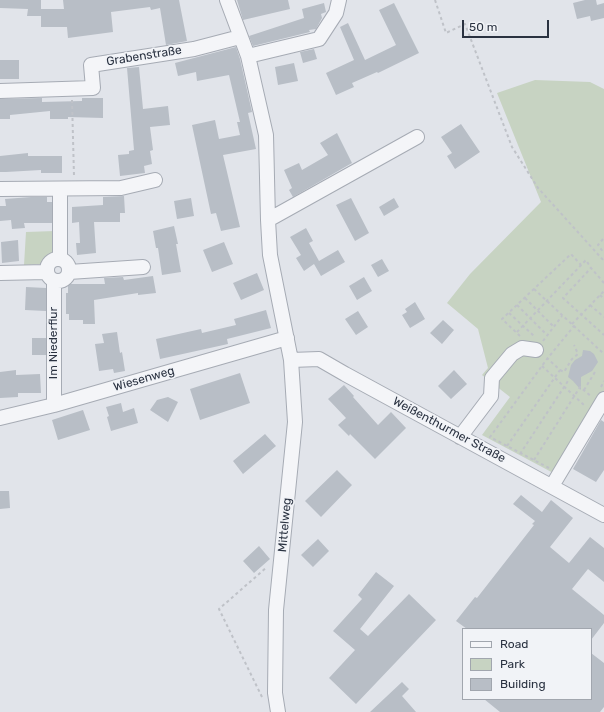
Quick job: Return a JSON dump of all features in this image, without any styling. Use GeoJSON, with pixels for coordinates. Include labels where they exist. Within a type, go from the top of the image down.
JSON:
{"type":"FeatureCollection","features":[{"type":"Feature","properties":{"kind":"street"},"geometry":{"type":"LineString","coordinates":[[227,0],[248,56],[266,135],[270,255],[287,338]]}},
{"type":"Feature","properties":{"kind":"street"},"geometry":{"type":"LineString","coordinates":[[248,56],[320,39],[336,12],[339,0]]}},
{"type":"Feature","properties":{"kind":"street","name":"Grabenstraße"},"geometry":{"type":"LineString","coordinates":[[0,91],[93,88],[91,65],[194,49],[240,37]]}},
{"type":"Feature","properties":{"kind":"street"},"geometry":{"type":"LineString","coordinates":[[268,220],[417,137]]}},
{"type":"Feature","properties":{"kind":"street"},"geometry":{"type":"LineString","coordinates":[[0,189],[121,188],[155,180]]}},
{"type":"Feature","properties":{"kind":"street"},"geometry":{"type":"LineString","coordinates":[[60,258],[67,189]]}},
{"type":"Feature","properties":{"kind":"street"},"geometry":{"type":"LineString","coordinates":[[0,273],[50,276],[61,281],[69,272],[67,263],[60,258],[51,260],[47,266],[50,276]]}},
{"type":"Feature","properties":{"kind":"street"},"geometry":{"type":"LineString","coordinates":[[69,272],[143,267]]}},
{"type":"Feature","properties":{"kind":"street","name":"Im Niederflur"},"geometry":{"type":"LineString","coordinates":[[50,276],[54,405]]}},
{"type":"Feature","properties":{"kind":"street","name":"Mittelweg"},"geometry":{"type":"LineString","coordinates":[[278,712],[275,693],[276,610],[295,422],[291,360],[287,338]]}},
{"type":"Feature","properties":{"kind":"street","name":"Wiesenweg"},"geometry":{"type":"LineString","coordinates":[[0,418],[54,405],[287,338]]}},
{"type":"Feature","properties":{"kind":"street"},"geometry":{"type":"LineString","coordinates":[[460,437],[491,396],[492,378],[512,354],[522,348],[539,346]]}},
{"type":"Feature","properties":{"kind":"street","name":"Weißenthurmer Straße"},"geometry":{"type":"LineString","coordinates":[[291,360],[319,359],[460,437],[517,459],[552,486],[604,515]]}},
{"type":"Feature","properties":{"kind":"street"},"geometry":{"type":"LineString","coordinates":[[552,486],[599,399]]}},
{"type":"Feature","properties":{"kind":"path"},"geometry":{"type":"LineString","coordinates":[[435,0],[446,33],[465,24],[512,147],[538,188],[604,261]]}},
{"type":"Feature","properties":{"kind":"path"},"geometry":{"type":"LineString","coordinates":[[67,189],[72,89]]}},
{"type":"Feature","properties":{"kind":"path"},"geometry":{"type":"LineString","coordinates":[[604,239],[598,246],[604,253]]}},
{"type":"Feature","properties":{"kind":"path"},"geometry":{"type":"LineString","coordinates":[[539,346],[517,333],[502,319],[571,254],[581,265]]}},
{"type":"Feature","properties":{"kind":"path"},"geometry":{"type":"LineString","coordinates":[[517,333],[586,260],[604,283]]}},
{"type":"Feature","properties":{"kind":"path"},"geometry":{"type":"LineString","coordinates":[[591,268],[563,298],[604,335]]}},
{"type":"Feature","properties":{"kind":"path"},"geometry":{"type":"LineString","coordinates":[[534,289],[604,354]]}},
{"type":"Feature","properties":{"kind":"path"},"geometry":{"type":"LineString","coordinates":[[572,324],[604,291]]}},
{"type":"Feature","properties":{"kind":"path"},"geometry":{"type":"LineString","coordinates":[[600,295],[604,299]]}},
{"type":"Feature","properties":{"kind":"path"},"geometry":{"type":"LineString","coordinates":[[524,298],[554,327]]}},
{"type":"Feature","properties":{"kind":"path"},"geometry":{"type":"LineString","coordinates":[[590,305],[604,317]]}},
{"type":"Feature","properties":{"kind":"path"},"geometry":{"type":"LineString","coordinates":[[516,306],[548,335]]}},
{"type":"Feature","properties":{"kind":"path"},"geometry":{"type":"LineString","coordinates":[[509,313],[523,326],[547,359],[564,372],[572,359],[578,354],[574,345]]}},
{"type":"Feature","properties":{"kind":"path"},"geometry":{"type":"LineString","coordinates":[[539,346],[563,315]]}},
{"type":"Feature","properties":{"kind":"path"},"geometry":{"type":"LineString","coordinates":[[552,470],[534,460],[517,459],[507,446],[490,437],[547,359],[574,326]]}},
{"type":"Feature","properties":{"kind":"path"},"geometry":{"type":"LineString","coordinates":[[542,366],[588,409]]}},
{"type":"Feature","properties":{"kind":"path"},"geometry":{"type":"LineString","coordinates":[[507,446],[560,370]]}},
{"type":"Feature","properties":{"kind":"path"},"geometry":{"type":"LineString","coordinates":[[584,390],[595,372]]}},
{"type":"Feature","properties":{"kind":"path"},"geometry":{"type":"LineString","coordinates":[[517,459],[568,381]]}},
{"type":"Feature","properties":{"kind":"path"},"geometry":{"type":"LineString","coordinates":[[534,460],[580,387],[599,399]]}},
{"type":"Feature","properties":{"kind":"path"},"geometry":{"type":"LineString","coordinates":[[262,698],[219,609],[282,554]]}},
{"type":"Feature","properties":{"kind":"green space"},"geometry":{"type":"Polygon","coordinates":[[[535,80],[590,82],[604,89],[604,391],[557,475],[482,435],[510,397],[482,375],[488,368],[478,329],[447,303],[470,274],[541,202],[497,93],[535,80]]]}},
{"type":"Feature","properties":{"kind":"green space"},"geometry":{"type":"Polygon","coordinates":[[[55,231],[56,250],[42,264],[24,265],[26,232],[55,231]]]}},
{"type":"Feature","properties":{"kind":"building"},"geometry":{"type":"Polygon","coordinates":[[[0,0],[41,0],[41,16],[27,16],[28,9],[0,8],[0,0]]]}},
{"type":"Feature","properties":{"kind":"building"},"geometry":{"type":"Polygon","coordinates":[[[63,0],[179,0],[187,41],[166,45],[160,8],[151,10],[150,7],[111,12],[113,32],[68,38],[67,27],[41,27],[41,9],[64,9],[63,0]]]}},
{"type":"Feature","properties":{"kind":"building"},"geometry":{"type":"Polygon","coordinates":[[[237,0],[288,0],[290,9],[243,20],[237,0]]]}},
{"type":"Feature","properties":{"kind":"building"},"geometry":{"type":"Polygon","coordinates":[[[585,0],[596,0],[597,5],[604,3],[604,18],[591,21],[590,16],[577,19],[573,3],[585,0]]]}},
{"type":"Feature","properties":{"kind":"building"},"geometry":{"type":"Polygon","coordinates":[[[324,3],[326,12],[321,14],[322,18],[316,29],[309,30],[310,32],[253,46],[249,36],[304,18],[302,9],[324,3]]]}},
{"type":"Feature","properties":{"kind":"building"},"geometry":{"type":"Polygon","coordinates":[[[394,3],[419,53],[378,73],[377,72],[352,83],[354,87],[336,95],[326,73],[354,60],[340,27],[348,23],[365,60],[396,45],[379,10],[394,3]]]}},
{"type":"Feature","properties":{"kind":"building"},"geometry":{"type":"Polygon","coordinates":[[[236,47],[252,112],[248,113],[256,149],[223,155],[240,227],[221,231],[216,213],[211,214],[192,125],[215,120],[219,139],[240,135],[237,122],[240,122],[229,75],[197,81],[196,72],[178,76],[175,63],[236,47]]]}},
{"type":"Feature","properties":{"kind":"building"},"geometry":{"type":"Polygon","coordinates":[[[314,49],[317,59],[303,63],[300,52],[314,49]]]}},
{"type":"Feature","properties":{"kind":"building"},"geometry":{"type":"Polygon","coordinates":[[[0,60],[19,60],[19,79],[0,79],[0,60]]]}},
{"type":"Feature","properties":{"kind":"building"},"geometry":{"type":"Polygon","coordinates":[[[294,63],[298,81],[278,85],[275,67],[294,63]]]}},
{"type":"Feature","properties":{"kind":"building"},"geometry":{"type":"Polygon","coordinates":[[[139,67],[143,109],[168,106],[170,125],[150,127],[153,150],[150,151],[152,164],[144,166],[145,173],[120,176],[118,155],[129,154],[129,151],[134,150],[127,68],[139,67]]]}},
{"type":"Feature","properties":{"kind":"building"},"geometry":{"type":"Polygon","coordinates":[[[42,98],[42,102],[82,101],[82,98],[103,98],[103,118],[68,117],[68,119],[50,119],[50,111],[10,115],[10,119],[0,119],[0,99],[42,98]]]}},
{"type":"Feature","properties":{"kind":"building"},"geometry":{"type":"Polygon","coordinates":[[[461,124],[480,152],[455,169],[447,156],[452,153],[441,137],[461,124]]]}},
{"type":"Feature","properties":{"kind":"building"},"geometry":{"type":"Polygon","coordinates":[[[337,133],[352,163],[293,197],[289,190],[292,188],[284,170],[299,163],[302,170],[328,155],[320,143],[337,133]]]}},
{"type":"Feature","properties":{"kind":"building"},"geometry":{"type":"Polygon","coordinates":[[[28,153],[28,156],[62,156],[62,173],[41,173],[41,170],[0,172],[0,156],[28,153]]]}},
{"type":"Feature","properties":{"kind":"building"},"geometry":{"type":"Polygon","coordinates":[[[124,196],[125,213],[120,213],[120,222],[94,222],[96,253],[77,255],[76,243],[80,243],[79,222],[72,223],[72,207],[103,205],[103,197],[124,196]]]}},
{"type":"Feature","properties":{"kind":"building"},"geometry":{"type":"Polygon","coordinates":[[[47,197],[47,202],[52,202],[52,223],[24,223],[25,228],[12,229],[11,220],[0,221],[0,206],[6,206],[5,199],[47,197]]]}},
{"type":"Feature","properties":{"kind":"building"},"geometry":{"type":"Polygon","coordinates":[[[191,198],[194,216],[177,219],[174,201],[191,198]]]}},
{"type":"Feature","properties":{"kind":"building"},"geometry":{"type":"Polygon","coordinates":[[[351,198],[369,233],[355,241],[336,205],[351,198]]]}},
{"type":"Feature","properties":{"kind":"building"},"geometry":{"type":"Polygon","coordinates":[[[394,198],[399,207],[384,216],[379,207],[394,198]]]}},
{"type":"Feature","properties":{"kind":"building"},"geometry":{"type":"Polygon","coordinates":[[[174,226],[178,244],[176,244],[181,272],[162,275],[158,248],[156,248],[153,231],[174,226]]]}},
{"type":"Feature","properties":{"kind":"building"},"geometry":{"type":"Polygon","coordinates":[[[306,228],[313,241],[309,243],[319,261],[338,250],[345,262],[321,276],[314,264],[304,271],[296,258],[301,255],[290,237],[306,228]]]}},
{"type":"Feature","properties":{"kind":"building"},"geometry":{"type":"Polygon","coordinates":[[[18,240],[19,261],[2,263],[1,242],[18,240]]]}},
{"type":"Feature","properties":{"kind":"building"},"geometry":{"type":"Polygon","coordinates":[[[224,242],[233,264],[212,272],[203,250],[224,242]]]}},
{"type":"Feature","properties":{"kind":"building"},"geometry":{"type":"Polygon","coordinates":[[[382,259],[389,271],[378,277],[371,265],[382,259]]]}},
{"type":"Feature","properties":{"kind":"building"},"geometry":{"type":"Polygon","coordinates":[[[257,273],[264,290],[241,300],[233,283],[257,273]]]}},
{"type":"Feature","properties":{"kind":"building"},"geometry":{"type":"Polygon","coordinates":[[[153,276],[156,293],[138,295],[138,293],[94,300],[95,324],[83,324],[83,320],[69,320],[69,314],[66,314],[66,293],[68,293],[68,284],[105,284],[104,278],[123,277],[124,280],[153,276]]]}},
{"type":"Feature","properties":{"kind":"building"},"geometry":{"type":"Polygon","coordinates":[[[364,277],[372,291],[357,300],[349,286],[364,277]]]}},
{"type":"Feature","properties":{"kind":"building"},"geometry":{"type":"Polygon","coordinates":[[[26,287],[46,288],[46,311],[25,310],[26,287]]]}},
{"type":"Feature","properties":{"kind":"building"},"geometry":{"type":"Polygon","coordinates":[[[415,302],[425,319],[410,328],[402,315],[407,312],[405,309],[415,302]]]}},
{"type":"Feature","properties":{"kind":"building"},"geometry":{"type":"Polygon","coordinates":[[[266,310],[271,328],[227,339],[228,344],[160,359],[156,339],[201,329],[202,333],[236,325],[234,319],[266,310]]]}},
{"type":"Feature","properties":{"kind":"building"},"geometry":{"type":"Polygon","coordinates":[[[358,311],[368,327],[356,335],[345,319],[358,311]]]}},
{"type":"Feature","properties":{"kind":"building"},"geometry":{"type":"Polygon","coordinates":[[[443,320],[454,330],[442,344],[430,333],[443,320]]]}},
{"type":"Feature","properties":{"kind":"building"},"geometry":{"type":"Polygon","coordinates":[[[117,332],[120,353],[122,352],[125,371],[114,373],[113,369],[99,371],[95,344],[104,343],[102,334],[117,332]]]}},
{"type":"Feature","properties":{"kind":"building"},"geometry":{"type":"Polygon","coordinates":[[[32,338],[46,338],[46,355],[32,355],[32,338]]]}},
{"type":"Feature","properties":{"kind":"building"},"geometry":{"type":"Polygon","coordinates":[[[583,350],[590,351],[594,354],[598,362],[592,371],[581,377],[581,390],[568,377],[571,365],[575,360],[582,356],[583,350]]]}},
{"type":"Feature","properties":{"kind":"building"},"geometry":{"type":"Polygon","coordinates":[[[16,370],[16,375],[40,374],[41,393],[18,393],[18,397],[0,398],[0,372],[16,370]]]}},
{"type":"Feature","properties":{"kind":"building"},"geometry":{"type":"Polygon","coordinates":[[[454,370],[467,384],[451,399],[438,386],[454,370]]]}},
{"type":"Feature","properties":{"kind":"building"},"geometry":{"type":"Polygon","coordinates":[[[240,373],[250,403],[200,420],[190,389],[240,373]]]}},
{"type":"Feature","properties":{"kind":"building"},"geometry":{"type":"Polygon","coordinates":[[[344,385],[378,425],[391,412],[406,428],[375,459],[350,434],[349,436],[338,425],[346,418],[328,399],[344,385]]]}},
{"type":"Feature","properties":{"kind":"building"},"geometry":{"type":"Polygon","coordinates":[[[168,397],[178,402],[168,422],[150,410],[157,400],[168,397]]]}},
{"type":"Feature","properties":{"kind":"building"},"geometry":{"type":"Polygon","coordinates":[[[121,403],[123,412],[134,408],[138,423],[111,431],[106,407],[121,403]]]}},
{"type":"Feature","properties":{"kind":"building"},"geometry":{"type":"Polygon","coordinates":[[[83,410],[90,430],[58,440],[52,420],[83,410]]]}},
{"type":"Feature","properties":{"kind":"building"},"geometry":{"type":"Polygon","coordinates":[[[601,420],[604,422],[604,470],[596,482],[573,469],[601,420]]]}},
{"type":"Feature","properties":{"kind":"building"},"geometry":{"type":"Polygon","coordinates":[[[265,434],[276,446],[243,474],[233,461],[265,434]]]}},
{"type":"Feature","properties":{"kind":"building"},"geometry":{"type":"Polygon","coordinates":[[[337,470],[352,485],[321,517],[305,501],[337,470]]]}},
{"type":"Feature","properties":{"kind":"building"},"geometry":{"type":"Polygon","coordinates":[[[0,491],[9,491],[10,508],[0,509],[0,491]]]}},
{"type":"Feature","properties":{"kind":"building"},"geometry":{"type":"Polygon","coordinates":[[[521,495],[542,512],[551,500],[573,518],[550,547],[569,563],[590,537],[604,548],[604,582],[588,569],[572,589],[604,615],[604,623],[592,639],[592,628],[466,628],[456,621],[475,597],[477,598],[534,525],[532,524],[535,521],[513,504],[521,495]]]}},
{"type":"Feature","properties":{"kind":"building"},"geometry":{"type":"Polygon","coordinates":[[[318,539],[329,551],[313,567],[301,555],[318,539]]]}},
{"type":"Feature","properties":{"kind":"building"},"geometry":{"type":"Polygon","coordinates":[[[259,546],[270,559],[254,573],[243,561],[259,546]]]}},
{"type":"Feature","properties":{"kind":"building"},"geometry":{"type":"Polygon","coordinates":[[[376,572],[394,586],[360,629],[368,636],[409,594],[436,620],[356,704],[329,678],[355,650],[333,631],[362,599],[358,595],[376,572]]]}},
{"type":"Feature","properties":{"kind":"building"},"geometry":{"type":"Polygon","coordinates":[[[592,654],[604,663],[604,707],[600,712],[500,712],[485,700],[592,700],[592,654]]]}},
{"type":"Feature","properties":{"kind":"building"},"geometry":{"type":"Polygon","coordinates":[[[402,682],[409,689],[402,696],[416,712],[370,712],[402,682]]]}}]}
